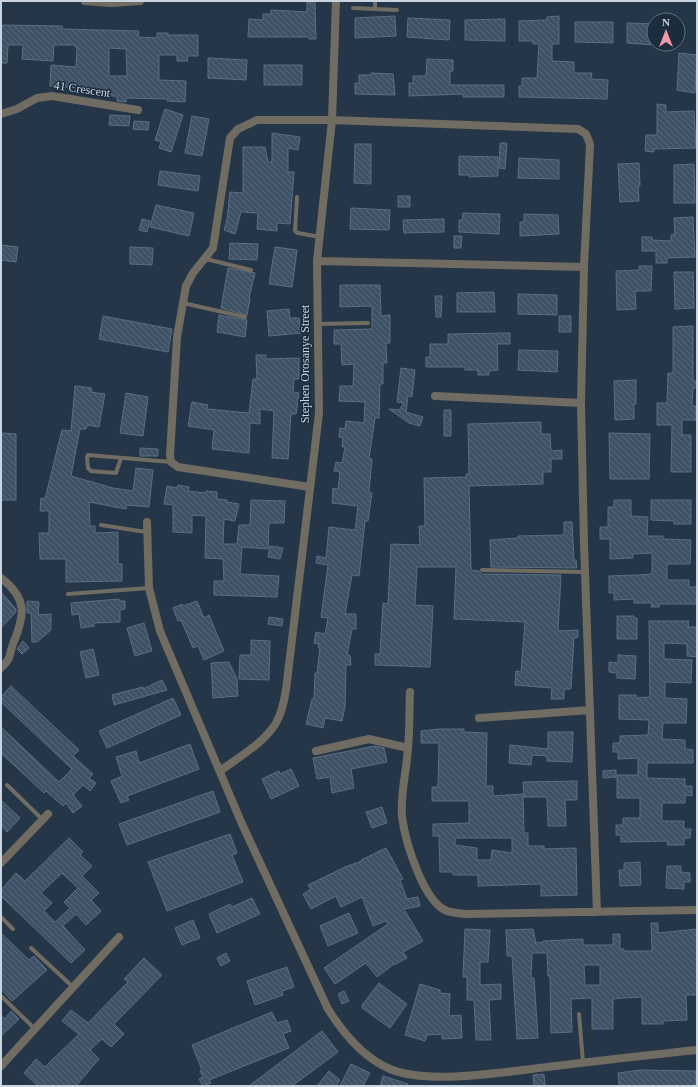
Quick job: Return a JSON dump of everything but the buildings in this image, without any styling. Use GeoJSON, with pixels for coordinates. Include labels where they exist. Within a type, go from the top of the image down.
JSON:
{"type":"FeatureCollection","features":[{"type":"Feature","properties":{"kind":"street"},"geometry":{"type":"LineString","coordinates":[[85,1],[111,3],[140,1]]}},
{"type":"Feature","properties":{"kind":"street","name":"Stephen Orosanye Street"},"geometry":{"type":"LineString","coordinates":[[220,771],[259,742],[276,724],[283,709],[286,690],[319,413],[317,324],[318,262],[332,120],[336,1]]}},
{"type":"Feature","properties":{"kind":"street","name":"41 Crescent"},"geometry":{"type":"LineString","coordinates":[[1,114],[17,109],[37,98],[48,96],[138,110]]}},
{"type":"Feature","properties":{"kind":"street"},"geometry":{"type":"LineString","coordinates":[[310,487],[178,467],[172,462],[170,455],[177,337],[186,286],[192,273],[206,259],[213,248],[230,138],[238,129],[257,120],[332,120],[578,129],[586,134],[590,144],[584,267],[581,403],[585,572],[597,912]]}},
{"type":"Feature","properties":{"kind":"street"},"geometry":{"type":"LineString","coordinates":[[318,262],[584,267]]}},
{"type":"Feature","properties":{"kind":"street"},"geometry":{"type":"LineString","coordinates":[[435,396],[581,403]]}},
{"type":"Feature","properties":{"kind":"street"},"geometry":{"type":"LineString","coordinates":[[147,522],[146,532],[149,588],[160,631],[242,824],[328,1009],[340,1028],[371,1058],[391,1069],[418,1076],[478,1075],[697,1050]]}},
{"type":"Feature","properties":{"kind":"street"},"geometry":{"type":"LineString","coordinates":[[1,578],[11,586],[23,608],[22,622],[11,648],[10,659],[1,668]]}},
{"type":"Feature","properties":{"kind":"street"},"geometry":{"type":"LineString","coordinates":[[410,692],[408,748],[403,782],[402,817],[408,844],[421,879],[433,901],[446,911],[465,914],[697,910]]}},
{"type":"Feature","properties":{"kind":"street"},"geometry":{"type":"LineString","coordinates":[[479,718],[590,710]]}},
{"type":"Feature","properties":{"kind":"street"},"geometry":{"type":"LineString","coordinates":[[316,750],[369,739],[396,747],[408,748]]}},
{"type":"Feature","properties":{"kind":"street"},"geometry":{"type":"LineString","coordinates":[[1,863],[46,817]]}},
{"type":"Feature","properties":{"kind":"street"},"geometry":{"type":"LineString","coordinates":[[1,1066],[118,937]]}},
{"type":"Feature","properties":{"kind":"lane"},"geometry":{"type":"LineString","coordinates":[[375,1],[375,9]]}},
{"type":"Feature","properties":{"kind":"lane"},"geometry":{"type":"LineString","coordinates":[[352,8],[397,10]]}},
{"type":"Feature","properties":{"kind":"lane"},"geometry":{"type":"LineString","coordinates":[[297,197],[295,231],[298,233],[320,237]]}},
{"type":"Feature","properties":{"kind":"lane"},"geometry":{"type":"LineString","coordinates":[[206,259],[251,270]]}},
{"type":"Feature","properties":{"kind":"lane"},"geometry":{"type":"LineString","coordinates":[[183,303],[245,317]]}},
{"type":"Feature","properties":{"kind":"lane"},"geometry":{"type":"LineString","coordinates":[[317,324],[368,323]]}},
{"type":"Feature","properties":{"kind":"lane"},"geometry":{"type":"LineString","coordinates":[[121,458],[116,473],[91,471],[88,468],[88,456],[121,458],[172,462]]}},
{"type":"Feature","properties":{"kind":"lane"},"geometry":{"type":"LineString","coordinates":[[101,525],[146,532]]}},
{"type":"Feature","properties":{"kind":"lane"},"geometry":{"type":"LineString","coordinates":[[482,570],[585,572]]}},
{"type":"Feature","properties":{"kind":"lane"},"geometry":{"type":"LineString","coordinates":[[68,594],[149,588]]}},
{"type":"Feature","properties":{"kind":"lane"},"geometry":{"type":"LineString","coordinates":[[7,785],[46,817]]}},
{"type":"Feature","properties":{"kind":"lane"},"geometry":{"type":"LineString","coordinates":[[1,917],[13,929]]}},
{"type":"Feature","properties":{"kind":"lane"},"geometry":{"type":"LineString","coordinates":[[31,948],[72,988]]}},
{"type":"Feature","properties":{"kind":"lane"},"geometry":{"type":"LineString","coordinates":[[1,996],[34,1028]]}},
{"type":"Feature","properties":{"kind":"lane"},"geometry":{"type":"LineString","coordinates":[[579,1014],[583,1063]]}}]}
